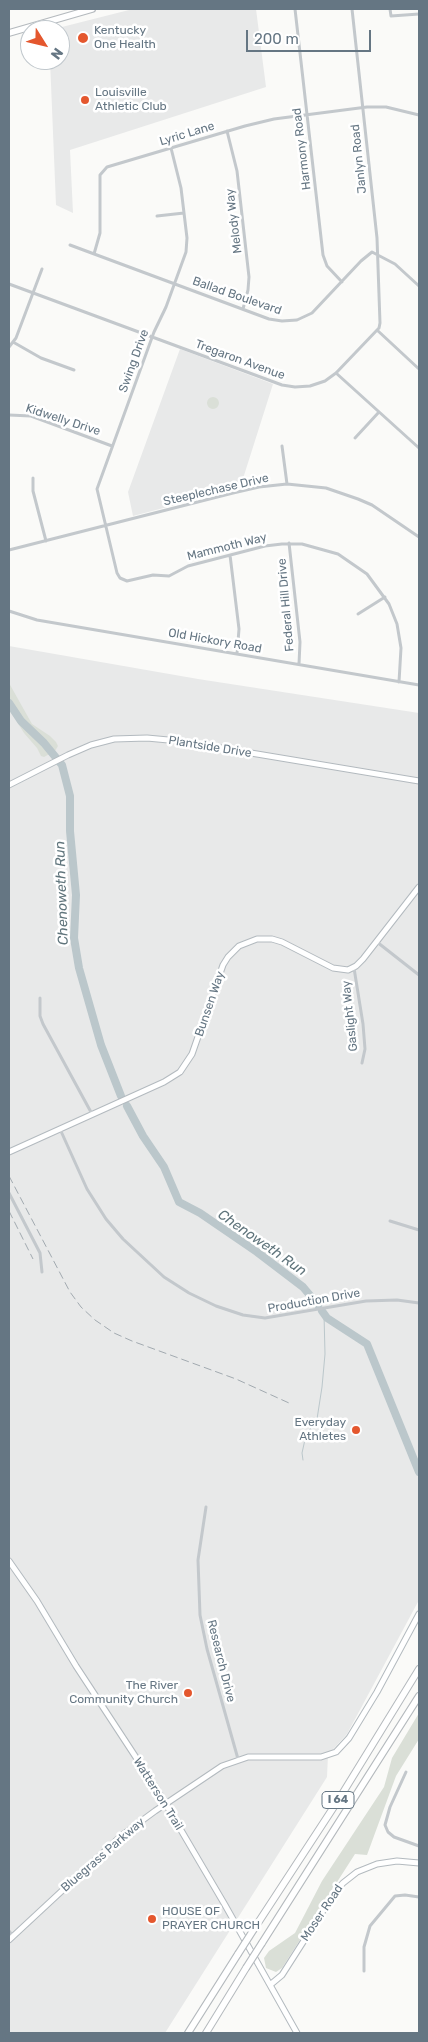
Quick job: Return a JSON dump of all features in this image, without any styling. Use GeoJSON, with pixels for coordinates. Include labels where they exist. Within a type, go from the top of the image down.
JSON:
{"type":"FeatureCollection","features":[{"type":"Feature","properties":{"kind":"highway","name":"I 64"},"geometry":{"type":"LineString","coordinates":[[188,2033],[339,1799],[419,1669]]}},
{"type":"Feature","properties":{"kind":"highway","name":"I 64"},"geometry":{"type":"LineString","coordinates":[[206,2033],[419,1696]]}},
{"type":"Feature","properties":{"kind":"main road"},"geometry":{"type":"LineString","coordinates":[[9,34],[92,9]]}},
{"type":"Feature","properties":{"kind":"street","name":"Harmony Road"},"geometry":{"type":"LineString","coordinates":[[295,9],[323,254],[329,269],[342,282]]}},
{"type":"Feature","properties":{"kind":"street","name":"Janlyn Road"},"geometry":{"type":"LineString","coordinates":[[352,9],[377,254]]}},
{"type":"Feature","properties":{"kind":"street"},"geometry":{"type":"LineString","coordinates":[[390,9],[391,16],[419,14]]}},
{"type":"Feature","properties":{"kind":"street","name":"Lyric Lane"},"geometry":{"type":"LineString","coordinates":[[94,254],[100,233],[100,177],[102,170],[107,167],[258,122],[307,114],[382,107],[419,115]]}},
{"type":"Feature","properties":{"kind":"street","name":"Melody Way"},"geometry":{"type":"LineString","coordinates":[[227,131],[237,171],[249,277],[243,308]]}},
{"type":"Feature","properties":{"kind":"street","name":"Swing Drive"},"geometry":{"type":"LineString","coordinates":[[120,578],[104,526],[97,489],[152,337],[174,284],[187,244],[179,176],[171,148]]}},
{"type":"Feature","properties":{"kind":"street"},"geometry":{"type":"LineString","coordinates":[[156,216],[184,213]]}},
{"type":"Feature","properties":{"kind":"street","name":"Ballad Boulevard"},"geometry":{"type":"LineString","coordinates":[[70,245],[276,321],[297,320],[308,316],[316,310],[365,256],[372,252],[377,254]]}},
{"type":"Feature","properties":{"kind":"street"},"geometry":{"type":"LineString","coordinates":[[377,254],[395,264],[419,286]]}},
{"type":"Feature","properties":{"kind":"street"},"geometry":{"type":"LineString","coordinates":[[377,254],[380,322],[377,330],[419,368]]}},
{"type":"Feature","properties":{"kind":"street"},"geometry":{"type":"LineString","coordinates":[[9,347],[13,342],[42,269]]}},
{"type":"Feature","properties":{"kind":"street","name":"Tregaron Avenue"},"geometry":{"type":"LineString","coordinates":[[9,284],[288,386],[302,387],[318,384],[336,373],[377,330]]}},
{"type":"Feature","properties":{"kind":"street"},"geometry":{"type":"LineString","coordinates":[[13,342],[41,358],[74,370]]}},
{"type":"Feature","properties":{"kind":"street"},"geometry":{"type":"LineString","coordinates":[[336,373],[419,448]]}},
{"type":"Feature","properties":{"kind":"street"},"geometry":{"type":"LineString","coordinates":[[355,438],[379,412]]}},
{"type":"Feature","properties":{"kind":"street","name":"Kidwelly Drive"},"geometry":{"type":"LineString","coordinates":[[9,415],[31,416],[112,446]]}},
{"type":"Feature","properties":{"kind":"street"},"geometry":{"type":"LineString","coordinates":[[282,446],[287,484]]}},
{"type":"Feature","properties":{"kind":"street"},"geometry":{"type":"LineString","coordinates":[[33,478],[33,491],[46,542]]}},
{"type":"Feature","properties":{"kind":"street","name":"Steeplechase Drive"},"geometry":{"type":"LineString","coordinates":[[9,550],[233,493],[259,487],[287,484],[326,488],[358,498],[419,536]]}},
{"type":"Feature","properties":{"kind":"street","name":"Mammoth Way"},"geometry":{"type":"LineString","coordinates":[[120,578],[127,581],[153,575],[169,576],[188,566],[265,546],[289,543],[328,550],[346,558],[367,574],[385,597],[399,632],[401,648],[399,682]]}},
{"type":"Feature","properties":{"kind":"street","name":"Federal Hill Drive"},"geometry":{"type":"LineString","coordinates":[[289,543],[300,642],[299,664]]}},
{"type":"Feature","properties":{"kind":"street"},"geometry":{"type":"LineString","coordinates":[[230,555],[240,641],[237,654]]}},
{"type":"Feature","properties":{"kind":"street"},"geometry":{"type":"LineString","coordinates":[[358,614],[385,597]]}},
{"type":"Feature","properties":{"kind":"street","name":"Old Hickory Road"},"geometry":{"type":"LineString","coordinates":[[9,611],[37,620],[419,685]]}},
{"type":"Feature","properties":{"kind":"street","name":"Plantside Drive"},"geometry":{"type":"LineString","coordinates":[[9,785],[68,754],[91,745],[107,741],[147,738],[179,741],[419,781]]}},
{"type":"Feature","properties":{"kind":"street"},"geometry":{"type":"LineString","coordinates":[[354,967],[363,960],[419,887]]}},
{"type":"Feature","properties":{"kind":"street","name":"Bunsen Way"},"geometry":{"type":"LineString","coordinates":[[9,1152],[175,1076],[184,1067],[192,1054],[223,966],[228,957],[242,944],[257,939],[272,939],[282,942],[333,968],[340,970],[354,967]]}},
{"type":"Feature","properties":{"kind":"street"},"geometry":{"type":"LineString","coordinates":[[377,942],[419,975]]}},
{"type":"Feature","properties":{"kind":"street","name":"Gaslight Way"},"geometry":{"type":"LineString","coordinates":[[354,967],[360,1000],[365,1049],[362,1063]]}},
{"type":"Feature","properties":{"kind":"street"},"geometry":{"type":"LineString","coordinates":[[40,998],[40,1016],[43,1024],[92,1115]]}},
{"type":"Feature","properties":{"kind":"street","name":"Production Drive"},"geometry":{"type":"LineString","coordinates":[[60,1129],[87,1189],[103,1214],[123,1239],[164,1277],[189,1293],[216,1306],[243,1315],[265,1318],[366,1300],[397,1300],[419,1303]]}},
{"type":"Feature","properties":{"kind":"street"},"geometry":{"type":"LineString","coordinates":[[9,1193],[40,1253],[42,1272]]}},
{"type":"Feature","properties":{"kind":"street"},"geometry":{"type":"LineString","coordinates":[[390,1221],[419,1230]]}},
{"type":"Feature","properties":{"kind":"street","name":"Research Drive"},"geometry":{"type":"LineString","coordinates":[[206,1507],[198,1560],[200,1615],[207,1649],[238,1759]]}},
{"type":"Feature","properties":{"kind":"street","name":"Watterson Trail"},"geometry":{"type":"LineString","coordinates":[[9,1561],[37,1601],[76,1666],[165,1804],[297,2033]]}},
{"type":"Feature","properties":{"kind":"street","name":"Bluegrass Parkway"},"geometry":{"type":"LineString","coordinates":[[10,1935],[120,1836],[222,1766],[238,1759],[258,1756],[321,1757],[329,1755],[340,1748],[377,1692],[419,1614]]}},
{"type":"Feature","properties":{"kind":"street"},"geometry":{"type":"LineString","coordinates":[[406,1772],[390,1807],[385,1825],[388,1832],[394,1837],[419,1846]]}},
{"type":"Feature","properties":{"kind":"street","name":"Moser Road"},"geometry":{"type":"LineString","coordinates":[[270,1985],[282,1974],[335,1892],[343,1883],[357,1872],[377,1864],[397,1861],[419,1863]]}},
{"type":"Feature","properties":{"kind":"street"},"geometry":{"type":"LineString","coordinates":[[364,1971],[364,1947],[371,1924],[395,1896],[419,1897]]}},
{"type":"Feature","properties":{"kind":"shaded area"},"geometry":{"type":"Polygon","coordinates":[[[133,9],[256,9],[266,87],[70,150],[73,213],[56,205],[50,70],[70,70],[70,25],[133,9]]]}},
{"type":"Feature","properties":{"kind":"shaded area"},"geometry":{"type":"Polygon","coordinates":[[[180,349],[273,384],[240,488],[133,516],[128,492],[180,349]]]}},
{"type":"Feature","properties":{"kind":"shaded area"},"geometry":{"type":"Polygon","coordinates":[[[211,397],[215,397],[219,403],[215,409],[211,409],[207,405],[207,401],[211,397]]]}},
{"type":"Feature","properties":{"kind":"shaded area"},"geometry":{"type":"Polygon","coordinates":[[[9,646],[198,679],[419,713],[419,1600],[347,1734],[328,1755],[327,1777],[165,2033],[9,2033],[9,646]]]}},
{"type":"Feature","properties":{"kind":"shaded area"},"geometry":{"type":"Polygon","coordinates":[[[9,683],[32,724],[56,742],[58,746],[55,751],[44,757],[41,756],[37,748],[24,733],[9,709],[9,683]]]}},
{"type":"Feature","properties":{"kind":"shaded area"},"geometry":{"type":"Polygon","coordinates":[[[419,1713],[419,1739],[396,1776],[367,1855],[355,1854],[282,1968],[276,1972],[266,1968],[264,1958],[269,1951],[295,1933],[322,1881],[384,1787],[392,1758],[419,1713]]]}},
{"type":"Feature","properties":{"kind":"waterway","name":"Chenoweth Run"},"geometry":{"type":"LineString","coordinates":[[9,703],[21,721],[44,743],[62,765],[70,796],[70,831],[76,895],[74,938],[79,968],[101,1045],[121,1096]]}},
{"type":"Feature","properties":{"kind":"waterway","name":"Chenoweth Run"},"geometry":{"type":"LineString","coordinates":[[127,1106],[143,1136],[164,1167],[179,1202],[200,1213],[257,1252],[303,1287],[318,1305]]}},
{"type":"Feature","properties":{"kind":"waterway","name":"Chenoweth Run"},"geometry":{"type":"LineString","coordinates":[[322,1311],[327,1318],[367,1344],[419,1472]]}},
{"type":"Feature","properties":{"kind":"waterway"},"geometry":{"type":"LineString","coordinates":[[303,1460],[302,1453],[306,1435],[317,1419],[322,1387],[325,1354],[324,1314]]}},
{"type":"Feature","properties":{"kind":"railway"},"geometry":{"type":"LineString","coordinates":[[9,1176],[70,1292],[81,1307],[95,1320],[114,1333],[132,1341],[236,1379],[289,1403]]}},
{"type":"Feature","properties":{"kind":"railway"},"geometry":{"type":"LineString","coordinates":[[9,1211],[33,1259]]}},
{"type":"Feature","properties":{"kind":"place","name":"Kentucky One Health"},"geometry":{"type":"Point","coordinates":[83,38]}},
{"type":"Feature","properties":{"kind":"place","name":"Louisville Athletic Club"},"geometry":{"type":"Point","coordinates":[85,100]}},
{"type":"Feature","properties":{"kind":"place","name":"Everyday Athletes"},"geometry":{"type":"Point","coordinates":[356,1430]}},
{"type":"Feature","properties":{"kind":"place","name":"The River Community Church"},"geometry":{"type":"Point","coordinates":[188,1693]}},
{"type":"Feature","properties":{"kind":"place","name":"HOUSE OF PRAYER CHURCH"},"geometry":{"type":"Point","coordinates":[152,1919]}}]}
